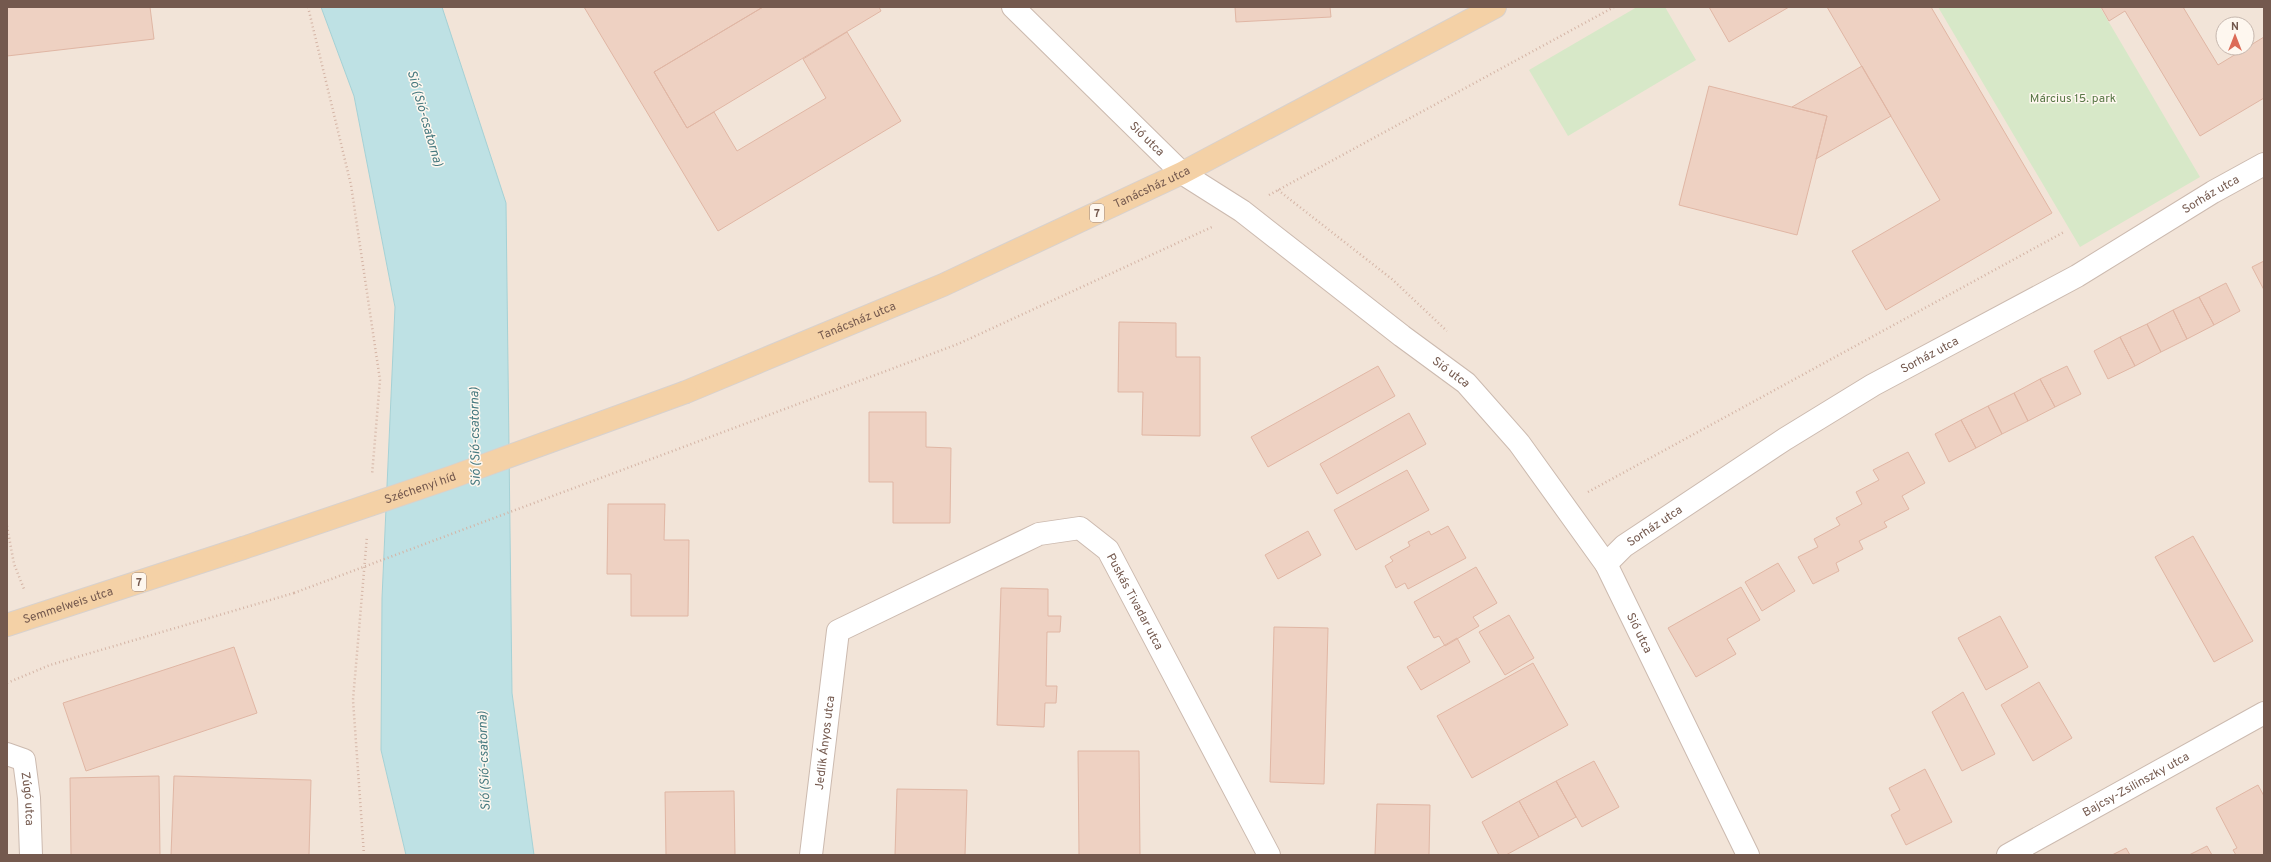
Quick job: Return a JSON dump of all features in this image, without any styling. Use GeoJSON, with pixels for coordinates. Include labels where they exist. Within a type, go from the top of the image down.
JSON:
{"type":"FeatureCollection","features":[{"type":"Feature","properties":{"kind":"main road","name":"Tanácsház utca"},"geometry":{"type":"LineString","coordinates":[[686,392],[943,284],[1182,173],[1495,7]]}},
{"type":"Feature","properties":{"kind":"main road","name":"Széchenyi híd"},"geometry":{"type":"LineString","coordinates":[[243,548],[452,477],[686,392]]}},
{"type":"Feature","properties":{"kind":"main road","name":"Semmelweis utca"},"geometry":{"type":"LineString","coordinates":[[7,625],[243,548]]}},
{"type":"Feature","properties":{"kind":"street","name":"Sió utca"},"geometry":{"type":"LineString","coordinates":[[1013,7],[1182,173],[1242,211],[1402,336],[1466,383],[1519,443],[1606,564],[1748,855]]}},
{"type":"Feature","properties":{"kind":"street","name":"Sorház utca"},"geometry":{"type":"LineString","coordinates":[[1606,564],[1624,546],[1785,439],[1873,385],[2077,276],[2213,192],[2264,164]]}},
{"type":"Feature","properties":{"kind":"street","name":"Puskás Tivadar utca"},"geometry":{"type":"LineString","coordinates":[[838,631],[1039,534],[1080,528],[1108,550],[1269,855]]}},
{"type":"Feature","properties":{"kind":"street","name":"Jedlik Ányos utca"},"geometry":{"type":"LineString","coordinates":[[811,855],[838,631]]}},
{"type":"Feature","properties":{"kind":"street","name":"Bajcsy-Zsilinszky utca"},"geometry":{"type":"LineString","coordinates":[[2008,855],[2264,713]]}},
{"type":"Feature","properties":{"kind":"street","name":"Zúgó utca"},"geometry":{"type":"LineString","coordinates":[[15,757],[29,798],[31,855]]}},
{"type":"Feature","properties":{"kind":"path"},"geometry":{"type":"LineString","coordinates":[[308,7],[352,185],[380,380],[371,481]]}},
{"type":"Feature","properties":{"kind":"path"},"geometry":{"type":"LineString","coordinates":[[7,683],[50,665],[294,593],[958,344],[1201,233],[1614,7]]}},
{"type":"Feature","properties":{"kind":"path"},"geometry":{"type":"LineString","coordinates":[[1278,190],[1393,280],[1453,337]]}},
{"type":"Feature","properties":{"kind":"path"},"geometry":{"type":"LineString","coordinates":[[1583,495],[2064,232]]}},
{"type":"Feature","properties":{"kind":"path"},"geometry":{"type":"LineString","coordinates":[[7,526],[14,564]]}},
{"type":"Feature","properties":{"kind":"path"},"geometry":{"type":"LineString","coordinates":[[364,855],[353,700],[367,528]]}},
{"type":"Feature","properties":{"kind":"shaded area"},"geometry":{"type":"Polygon","coordinates":[[[7,7],[321,7],[354,96],[395,307],[382,598],[381,750],[406,855],[7,855],[7,7]]]}},
{"type":"Feature","properties":{"kind":"shaded area"},"geometry":{"type":"Polygon","coordinates":[[[442,7],[2264,7],[2264,855],[534,855],[512,693],[442,7]]]}},
{"type":"Feature","properties":{"kind":"green space"},"geometry":{"type":"Polygon","coordinates":[[[1637,7],[1665,7],[1696,60],[1568,136],[1529,70],[1637,7]]]}},
{"type":"Feature","properties":{"kind":"green space","name":"Március 15. park"},"geometry":{"type":"Polygon","coordinates":[[[1938,7],[2100,7],[2200,177],[2080,247],[1938,7]]]}},
{"type":"Feature","properties":{"kind":"water","name":"Sió (Sió-csatorna)"},"geometry":{"type":"Polygon","coordinates":[[[321,7],[442,7],[506,203],[512,693],[534,855],[406,855],[381,750],[382,598],[395,307],[354,96],[321,7]]]}},
{"type":"Feature","properties":{"kind":"building"},"geometry":{"type":"Polygon","coordinates":[[[7,7],[150,7],[154,39],[7,56],[7,7]]]}},
{"type":"Feature","properties":{"kind":"building"},"geometry":{"type":"Polygon","coordinates":[[[584,7],[763,7],[654,72],[687,128],[714,112],[737,151],[826,98],[803,59],[847,32],[901,121],[718,231],[584,7]]]}},
{"type":"Feature","properties":{"kind":"building"},"geometry":{"type":"Polygon","coordinates":[[[763,7],[879,7],[881,11],[687,128],[654,72],[763,7]]]}},
{"type":"Feature","properties":{"kind":"building"},"geometry":{"type":"Polygon","coordinates":[[[1235,7],[1330,7],[1331,17],[1236,22],[1235,7]]]}},
{"type":"Feature","properties":{"kind":"building"},"geometry":{"type":"Polygon","coordinates":[[[1709,7],[1789,7],[1729,42],[1709,7]]]}},
{"type":"Feature","properties":{"kind":"building"},"geometry":{"type":"Polygon","coordinates":[[[1827,7],[1931,7],[2052,213],[1886,310],[1852,251],[1940,200],[1827,7]]]}},
{"type":"Feature","properties":{"kind":"building"},"geometry":{"type":"Polygon","coordinates":[[[2101,7],[2183,7],[2218,65],[2233,56],[2255,56],[2255,42],[2264,37],[2264,98],[2200,136],[2125,11],[2109,21],[2101,7]]]}},
{"type":"Feature","properties":{"kind":"building"},"geometry":{"type":"Polygon","coordinates":[[[1862,66],[1891,116],[1816,159],[1827,116],[1792,107],[1862,66]]]}},
{"type":"Feature","properties":{"kind":"building"},"geometry":{"type":"Polygon","coordinates":[[[1709,86],[1827,116],[1797,235],[1679,205],[1709,86]]]}},
{"type":"Feature","properties":{"kind":"building"},"geometry":{"type":"Polygon","coordinates":[[[2264,261],[2264,290],[2252,267],[2264,261]]]}},
{"type":"Feature","properties":{"kind":"building"},"geometry":{"type":"Polygon","coordinates":[[[2226,283],[2240,311],[2214,325],[2199,297],[2226,283]]]}},
{"type":"Feature","properties":{"kind":"building"},"geometry":{"type":"Polygon","coordinates":[[[2199,297],[2214,325],[2187,339],[2173,310],[2199,297]]]}},
{"type":"Feature","properties":{"kind":"building"},"geometry":{"type":"Polygon","coordinates":[[[2173,310],[2187,339],[2161,352],[2147,324],[2173,310]]]}},
{"type":"Feature","properties":{"kind":"building"},"geometry":{"type":"Polygon","coordinates":[[[1119,322],[1176,323],[1176,357],[1200,357],[1200,436],[1142,435],[1143,392],[1118,392],[1119,322]]]}},
{"type":"Feature","properties":{"kind":"building"},"geometry":{"type":"Polygon","coordinates":[[[2147,324],[2161,352],[2135,366],[2120,337],[2147,324]]]}},
{"type":"Feature","properties":{"kind":"building"},"geometry":{"type":"Polygon","coordinates":[[[2120,337],[2135,366],[2108,379],[2094,351],[2120,337]]]}},
{"type":"Feature","properties":{"kind":"building"},"geometry":{"type":"Polygon","coordinates":[[[1378,366],[1395,396],[1268,467],[1251,437],[1378,366]]]}},
{"type":"Feature","properties":{"kind":"building"},"geometry":{"type":"Polygon","coordinates":[[[2067,366],[2081,394],[2055,407],[2040,379],[2067,366]]]}},
{"type":"Feature","properties":{"kind":"building"},"geometry":{"type":"Polygon","coordinates":[[[2040,379],[2055,407],[2028,421],[2014,393],[2040,379]]]}},
{"type":"Feature","properties":{"kind":"building"},"geometry":{"type":"Polygon","coordinates":[[[2014,393],[2028,421],[2002,434],[1988,406],[2014,393]]]}},
{"type":"Feature","properties":{"kind":"building"},"geometry":{"type":"Polygon","coordinates":[[[1988,406],[2002,434],[1976,448],[1961,420],[1988,406]]]}},
{"type":"Feature","properties":{"kind":"building"},"geometry":{"type":"Polygon","coordinates":[[[869,412],[926,412],[926,447],[951,448],[950,523],[893,523],[893,482],[869,482],[869,412]]]}},
{"type":"Feature","properties":{"kind":"building"},"geometry":{"type":"Polygon","coordinates":[[[1409,413],[1426,444],[1337,494],[1320,464],[1409,413]]]}},
{"type":"Feature","properties":{"kind":"building"},"geometry":{"type":"Polygon","coordinates":[[[1961,420],[1976,448],[1949,462],[1935,434],[1961,420]]]}},
{"type":"Feature","properties":{"kind":"building"},"geometry":{"type":"Polygon","coordinates":[[[1908,452],[1925,483],[1902,496],[1909,509],[1884,522],[1887,527],[1859,541],[1863,549],[1836,563],[1839,571],[1813,584],[1798,557],[1818,547],[1814,539],[1840,525],[1836,518],[1862,504],[1856,492],[1879,480],[1873,470],[1908,452]]]}},
{"type":"Feature","properties":{"kind":"building"},"geometry":{"type":"Polygon","coordinates":[[[1407,470],[1429,510],[1356,550],[1334,510],[1407,470]]]}},
{"type":"Feature","properties":{"kind":"building"},"geometry":{"type":"Polygon","coordinates":[[[608,504],[665,504],[664,540],[689,540],[688,616],[631,616],[631,574],[607,574],[608,504]]]}},
{"type":"Feature","properties":{"kind":"building"},"geometry":{"type":"Polygon","coordinates":[[[1448,526],[1466,558],[1408,589],[1405,583],[1396,588],[1385,566],[1393,561],[1390,557],[1410,546],[1408,542],[1429,531],[1431,535],[1448,526]]]}},
{"type":"Feature","properties":{"kind":"building"},"geometry":{"type":"Polygon","coordinates":[[[1308,531],[1321,555],[1278,579],[1265,555],[1308,531]]]}},
{"type":"Feature","properties":{"kind":"building"},"geometry":{"type":"Polygon","coordinates":[[[2193,536],[2253,641],[2214,662],[2155,557],[2193,536]]]}},
{"type":"Feature","properties":{"kind":"building"},"geometry":{"type":"Polygon","coordinates":[[[1778,563],[1795,591],[1762,611],[1745,582],[1778,563]]]}},
{"type":"Feature","properties":{"kind":"building"},"geometry":{"type":"Polygon","coordinates":[[[1476,567],[1497,603],[1473,617],[1479,626],[1445,646],[1439,636],[1434,638],[1414,602],[1476,567]]]}},
{"type":"Feature","properties":{"kind":"building"},"geometry":{"type":"Polygon","coordinates":[[[1741,587],[1760,620],[1727,639],[1736,654],[1696,677],[1668,628],[1741,587]]]}},
{"type":"Feature","properties":{"kind":"building"},"geometry":{"type":"Polygon","coordinates":[[[1001,588],[1048,589],[1048,616],[1061,616],[1060,632],[1047,632],[1046,686],[1057,686],[1056,703],[1045,703],[1044,727],[997,725],[1001,588]]]}},
{"type":"Feature","properties":{"kind":"building"},"geometry":{"type":"Polygon","coordinates":[[[1509,615],[1534,658],[1505,675],[1479,632],[1509,615]]]}},
{"type":"Feature","properties":{"kind":"building"},"geometry":{"type":"Polygon","coordinates":[[[2000,616],[2028,667],[1986,690],[1958,638],[2000,616]]]}},
{"type":"Feature","properties":{"kind":"building"},"geometry":{"type":"Polygon","coordinates":[[[1274,627],[1328,628],[1324,784],[1270,782],[1274,627]]]}},
{"type":"Feature","properties":{"kind":"building"},"geometry":{"type":"Polygon","coordinates":[[[1457,638],[1470,662],[1421,690],[1407,667],[1457,638]]]}},
{"type":"Feature","properties":{"kind":"building"},"geometry":{"type":"Polygon","coordinates":[[[234,647],[257,713],[86,771],[63,703],[234,647]]]}},
{"type":"Feature","properties":{"kind":"building"},"geometry":{"type":"Polygon","coordinates":[[[1533,663],[1568,725],[1472,778],[1437,716],[1533,663]]]}},
{"type":"Feature","properties":{"kind":"building"},"geometry":{"type":"Polygon","coordinates":[[[2039,682],[2072,738],[2033,761],[2001,705],[2039,682]]]}},
{"type":"Feature","properties":{"kind":"building"},"geometry":{"type":"Polygon","coordinates":[[[1963,692],[1995,754],[1962,771],[1932,712],[1963,692]]]}},
{"type":"Feature","properties":{"kind":"building"},"geometry":{"type":"Polygon","coordinates":[[[1078,751],[1139,751],[1140,855],[1079,855],[1078,751]]]}},
{"type":"Feature","properties":{"kind":"building"},"geometry":{"type":"Polygon","coordinates":[[[1594,761],[1619,807],[1582,827],[1556,781],[1594,761]]]}},
{"type":"Feature","properties":{"kind":"building"},"geometry":{"type":"Polygon","coordinates":[[[1925,769],[1952,822],[1906,845],[1891,815],[1900,810],[1889,788],[1925,769]]]}},
{"type":"Feature","properties":{"kind":"building"},"geometry":{"type":"Polygon","coordinates":[[[159,776],[160,855],[71,855],[70,778],[159,776]]]}},
{"type":"Feature","properties":{"kind":"building"},"geometry":{"type":"Polygon","coordinates":[[[174,776],[311,780],[309,855],[171,855],[174,776]]]}},
{"type":"Feature","properties":{"kind":"building"},"geometry":{"type":"Polygon","coordinates":[[[1556,781],[1576,817],[1539,837],[1519,801],[1556,781]]]}},
{"type":"Feature","properties":{"kind":"building"},"geometry":{"type":"Polygon","coordinates":[[[2258,785],[2264,796],[2264,855],[2236,855],[2233,850],[2237,848],[2216,808],[2258,785]]]}},
{"type":"Feature","properties":{"kind":"building"},"geometry":{"type":"Polygon","coordinates":[[[897,789],[967,790],[965,855],[895,855],[897,789]]]}},
{"type":"Feature","properties":{"kind":"building"},"geometry":{"type":"Polygon","coordinates":[[[734,791],[735,855],[666,855],[665,792],[734,791]]]}},
{"type":"Feature","properties":{"kind":"building"},"geometry":{"type":"Polygon","coordinates":[[[1519,801],[1539,837],[1506,855],[1499,855],[1482,822],[1519,801]]]}},
{"type":"Feature","properties":{"kind":"building"},"geometry":{"type":"Polygon","coordinates":[[[1377,804],[1430,805],[1429,855],[1375,855],[1377,804]]]}},
{"type":"Feature","properties":{"kind":"building"},"geometry":{"type":"Polygon","coordinates":[[[2207,846],[2212,855],[2189,855],[2207,846]]]}},
{"type":"Feature","properties":{"kind":"building"},"geometry":{"type":"Polygon","coordinates":[[[2126,848],[2130,855],[2112,855],[2126,848]]]}}]}
